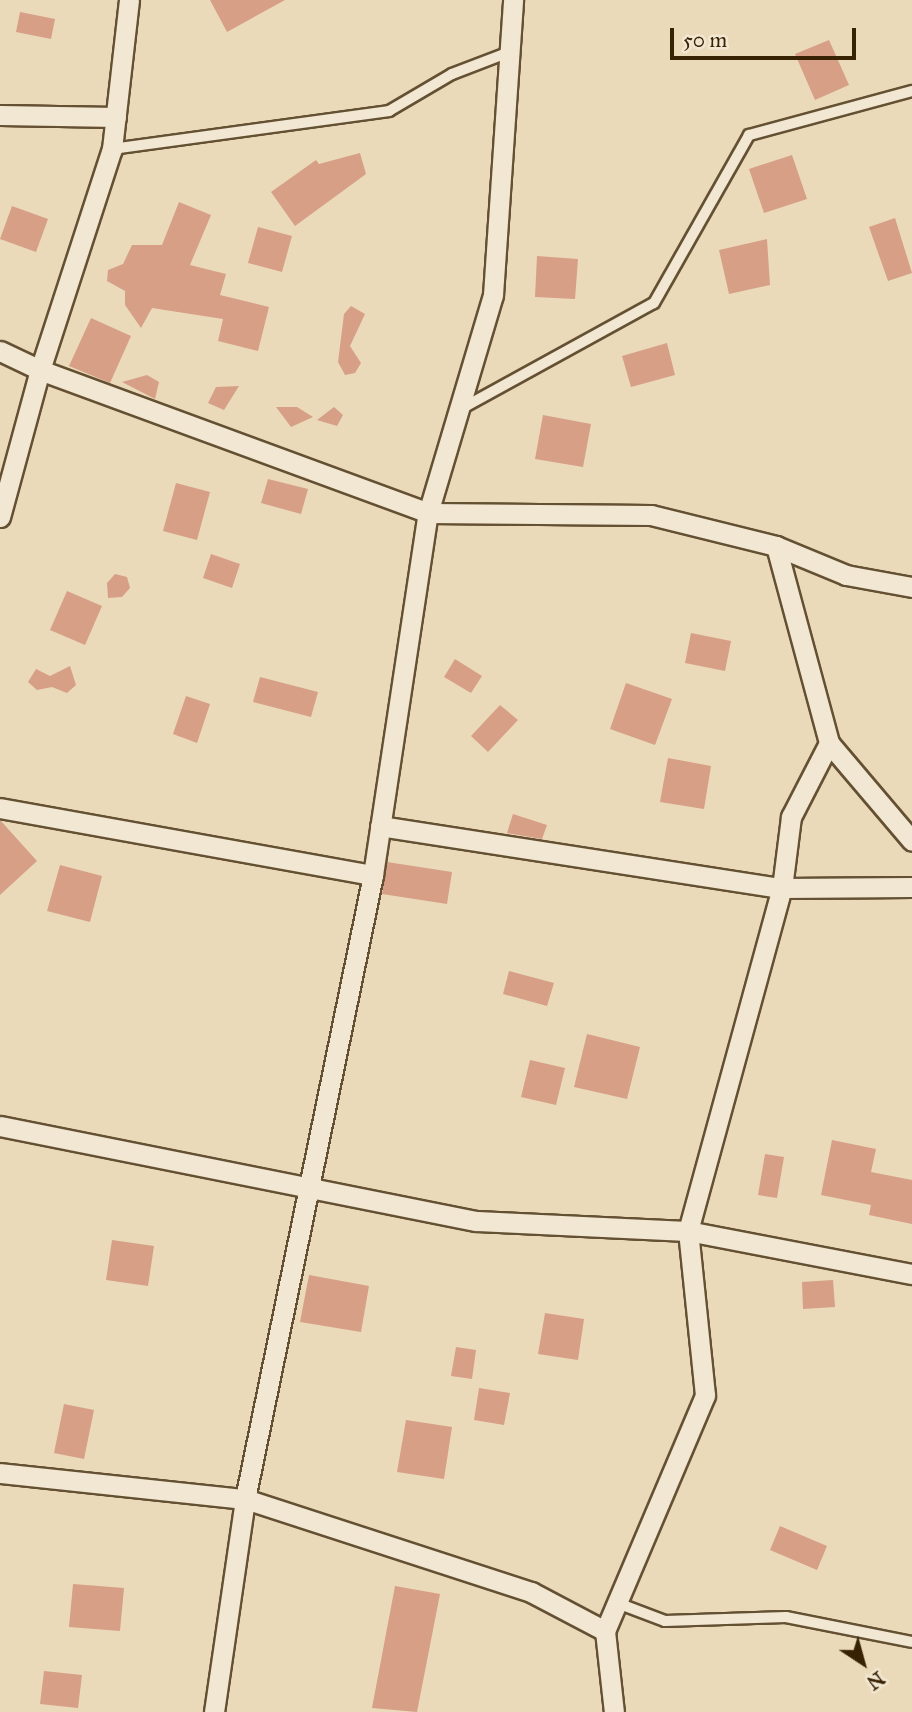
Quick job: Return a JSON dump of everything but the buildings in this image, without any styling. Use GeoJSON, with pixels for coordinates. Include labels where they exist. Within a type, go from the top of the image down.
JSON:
{"type":"FeatureCollection","features":[{"type":"Feature","properties":{"kind":"street"},"geometry":{"type":"LineString","coordinates":[[0,517],[40,370],[112,149],[129,0]]}},
{"type":"Feature","properties":{"kind":"street"},"geometry":{"type":"LineString","coordinates":[[215,1712],[245,1499],[373,875],[428,513],[492,295],[507,53],[513,0]]}},
{"type":"Feature","properties":{"kind":"street"},"geometry":{"type":"LineString","coordinates":[[0,116],[116,117]]}},
{"type":"Feature","properties":{"kind":"street"},"geometry":{"type":"LineString","coordinates":[[0,351],[40,370],[428,513],[651,515],[776,546],[845,575],[912,587]]}},
{"type":"Feature","properties":{"kind":"street"},"geometry":{"type":"LineString","coordinates":[[776,546],[829,743],[912,841]]}},
{"type":"Feature","properties":{"kind":"street"},"geometry":{"type":"LineString","coordinates":[[614,1712],[605,1631],[620,1604],[705,1395],[688,1231],[782,888],[791,817],[829,743]]}},
{"type":"Feature","properties":{"kind":"street"},"geometry":{"type":"LineString","coordinates":[[0,808],[373,875]]}},
{"type":"Feature","properties":{"kind":"street"},"geometry":{"type":"LineString","coordinates":[[380,826],[782,888],[912,887]]}},
{"type":"Feature","properties":{"kind":"street"},"geometry":{"type":"LineString","coordinates":[[0,1126],[309,1191],[476,1221],[688,1231],[912,1274]]}},
{"type":"Feature","properties":{"kind":"street"},"geometry":{"type":"LineString","coordinates":[[0,1473],[245,1499],[531,1592],[605,1631]]}},
{"type":"Feature","properties":{"kind":"lane"},"geometry":{"type":"LineString","coordinates":[[112,149],[389,111],[452,74],[507,53]]}},
{"type":"Feature","properties":{"kind":"lane"},"geometry":{"type":"LineString","coordinates":[[458,411],[654,303],[749,135],[912,91]]}},
{"type":"Feature","properties":{"kind":"lane"},"geometry":{"type":"LineString","coordinates":[[620,1604],[664,1621],[786,1617],[912,1642]]}}]}
